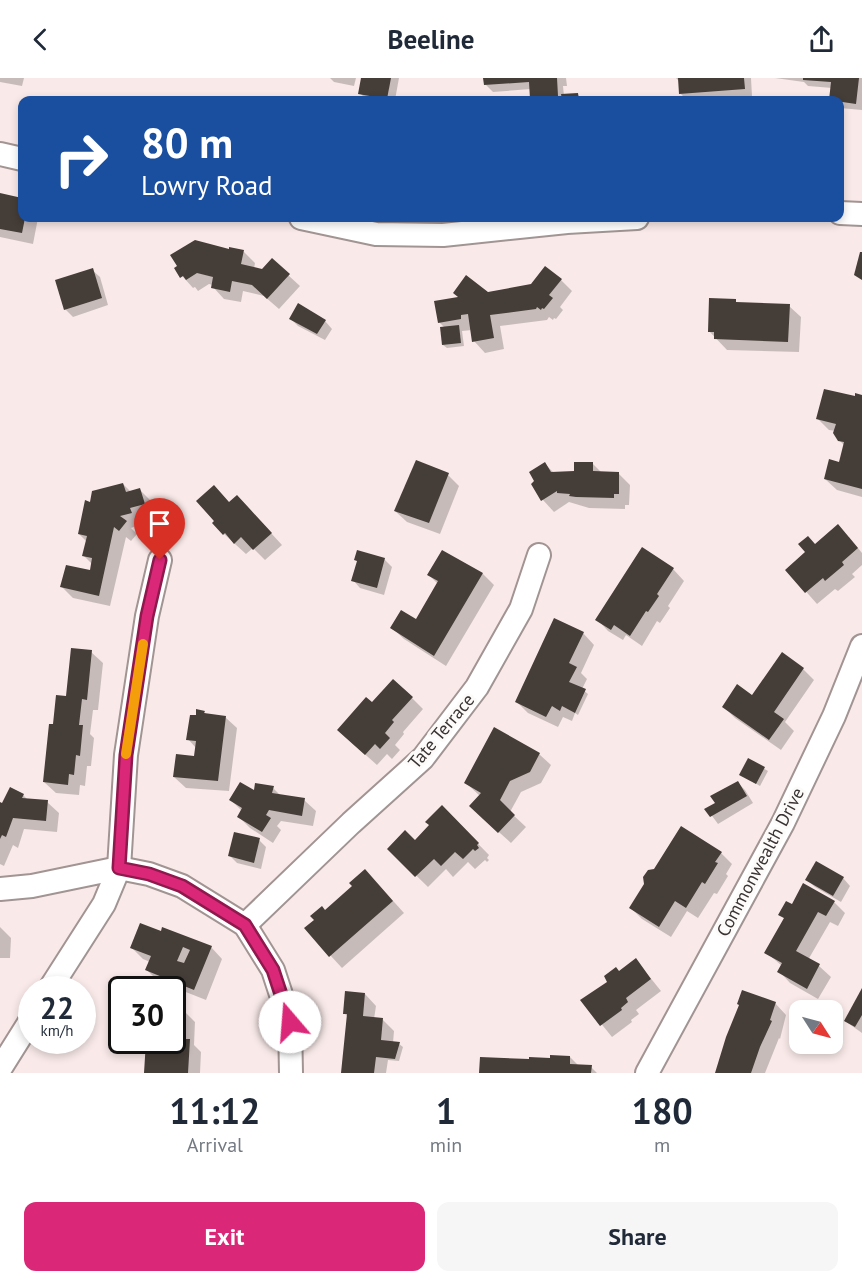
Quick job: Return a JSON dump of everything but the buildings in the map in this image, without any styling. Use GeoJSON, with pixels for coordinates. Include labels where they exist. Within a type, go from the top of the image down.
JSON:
{"type":"FeatureCollection","features":[{"type":"Feature","properties":{"kind":"street"},"geometry":{"type":"LineString","coordinates":[[0,154],[18,158]]}},
{"type":"Feature","properties":{"kind":"street"},"geometry":{"type":"LineString","coordinates":[[844,213],[862,214]]}},
{"type":"Feature","properties":{"kind":"street"},"geometry":{"type":"LineString","coordinates":[[320,222],[376,234],[443,235],[567,222]]}},
{"type":"Feature","properties":{"kind":"street","name":"Tate Terrace"},"geometry":{"type":"LineString","coordinates":[[245,925],[351,823],[423,758],[477,687],[521,609],[539,555]]}},
{"type":"Feature","properties":{"kind":"street"},"geometry":{"type":"LineString","coordinates":[[58,976],[104,904],[119,868],[126,755],[147,616],[160,560]]}},
{"type":"Feature","properties":{"kind":"street","name":"Commonwealth Drive"},"geometry":{"type":"LineString","coordinates":[[647,1073],[783,823],[834,716],[862,645]]}},
{"type":"Feature","properties":{"kind":"street"},"geometry":{"type":"LineString","coordinates":[[0,889],[32,886],[119,868],[149,874],[182,886],[245,925],[273,970],[290,1022],[291,1073]]}},
{"type":"Feature","properties":{"kind":"street"},"geometry":{"type":"LineString","coordinates":[[0,1069],[18,1040]]}},
{"type":"Feature","properties":{"kind":"slow traffic"},"geometry":{"type":"LineString","coordinates":[[126,754],[143,644]]}},
{"type":"Feature","properties":{"kind":"route"},"geometry":{"type":"LineString","coordinates":[[160,560],[147,616],[126,755],[119,868],[149,874],[182,886],[245,925],[273,970],[290,1022]]}}]}
